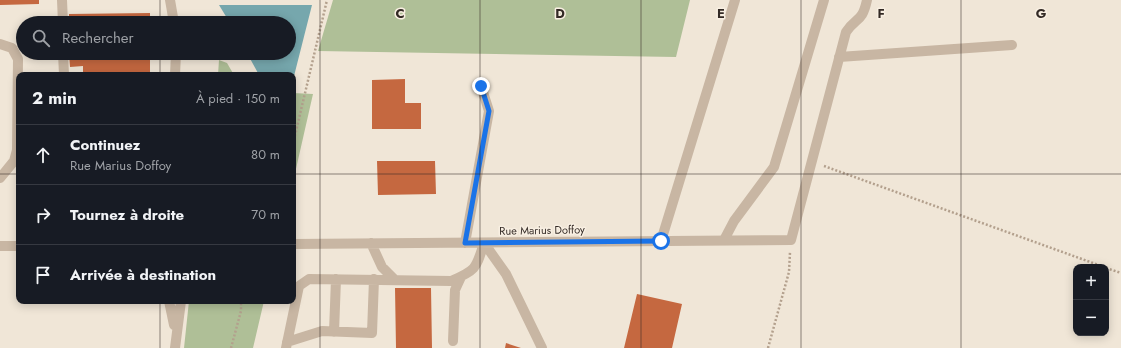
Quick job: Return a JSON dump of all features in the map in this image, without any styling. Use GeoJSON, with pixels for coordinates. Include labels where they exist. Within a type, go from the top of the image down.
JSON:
{"type":"FeatureCollection","features":[{"type":"Feature","properties":{"kind":"street"},"geometry":{"type":"LineString","coordinates":[[62,0],[63,16]]}},
{"type":"Feature","properties":{"kind":"street"},"geometry":{"type":"LineString","coordinates":[[170,0],[173,16]]}},
{"type":"Feature","properties":{"kind":"street"},"geometry":{"type":"LineString","coordinates":[[661,241],[735,0]]}},
{"type":"Feature","properties":{"kind":"street"},"geometry":{"type":"LineString","coordinates":[[724,240],[734,221],[774,167],[824,0]]}},
{"type":"Feature","properties":{"kind":"street"},"geometry":{"type":"LineString","coordinates":[[791,240],[846,32],[851,25],[859,21],[864,14],[867,0]]}},
{"type":"Feature","properties":{"kind":"street"},"geometry":{"type":"LineString","coordinates":[[0,44],[12,48],[16,55]]}},
{"type":"Feature","properties":{"kind":"street"},"geometry":{"type":"LineString","coordinates":[[839,57],[1012,45]]}},
{"type":"Feature","properties":{"kind":"street"},"geometry":{"type":"LineString","coordinates":[[18,60],[18,72]]}},
{"type":"Feature","properties":{"kind":"street"},"geometry":{"type":"LineString","coordinates":[[63,60],[64,72]]}},
{"type":"Feature","properties":{"kind":"street"},"geometry":{"type":"LineString","coordinates":[[175,72],[176,60]]}},
{"type":"Feature","properties":{"kind":"street"},"geometry":{"type":"LineString","coordinates":[[465,243],[489,111],[481,86]]}},
{"type":"Feature","properties":{"kind":"street"},"geometry":{"type":"LineString","coordinates":[[0,178],[14,161],[16,154]]}},
{"type":"Feature","properties":{"kind":"street","name":"Rue Marius Doffoy"},"geometry":{"type":"LineString","coordinates":[[296,244],[791,240]]}},
{"type":"Feature","properties":{"kind":"street"},"geometry":{"type":"LineString","coordinates":[[371,243],[382,267],[395,280]]}},
{"type":"Feature","properties":{"kind":"street"},"geometry":{"type":"LineString","coordinates":[[296,301],[299,286],[309,279],[451,280],[461,277],[470,273],[477,265],[484,243]]}},
{"type":"Feature","properties":{"kind":"street"},"geometry":{"type":"LineString","coordinates":[[484,243],[506,274],[542,348]]}},
{"type":"Feature","properties":{"kind":"street"},"geometry":{"type":"LineString","coordinates":[[0,246],[16,246]]}},
{"type":"Feature","properties":{"kind":"street"},"geometry":{"type":"LineString","coordinates":[[453,341],[455,290],[461,277]]}},
{"type":"Feature","properties":{"kind":"street"},"geometry":{"type":"LineString","coordinates":[[334,332],[336,279]]}},
{"type":"Feature","properties":{"kind":"street"},"geometry":{"type":"LineString","coordinates":[[287,345],[322,331],[372,333],[374,279]]}},
{"type":"Feature","properties":{"kind":"street"},"geometry":{"type":"LineString","coordinates":[[170,304],[176,337]]}},
{"type":"Feature","properties":{"kind":"street"},"geometry":{"type":"LineString","coordinates":[[176,348],[181,304]]}},
{"type":"Feature","properties":{"kind":"street"},"geometry":{"type":"LineString","coordinates":[[287,345],[295,304]]}},
{"type":"Feature","properties":{"kind":"path"},"geometry":{"type":"LineString","coordinates":[[296,131],[327,0]]}},
{"type":"Feature","properties":{"kind":"path"},"geometry":{"type":"LineString","coordinates":[[812,162],[1097,264]]}},
{"type":"Feature","properties":{"kind":"path"},"geometry":{"type":"LineString","coordinates":[[768,348],[789,272],[791,240]]}},
{"type":"Feature","properties":{"kind":"path"},"geometry":{"type":"LineString","coordinates":[[1109,268],[1121,273]]}},
{"type":"Feature","properties":{"kind":"path"},"geometry":{"type":"LineString","coordinates":[[231,348],[241,311],[241,304]]}},
{"type":"Feature","properties":{"kind":"green space"},"geometry":{"type":"Polygon","coordinates":[[[333,0],[690,0],[676,57],[318,51],[333,0]]]}},
{"type":"Feature","properties":{"kind":"green space"},"geometry":{"type":"Polygon","coordinates":[[[219,60],[227,63],[232,72],[218,72],[219,60]]]}},
{"type":"Feature","properties":{"kind":"green space"},"geometry":{"type":"Polygon","coordinates":[[[296,93],[313,94],[296,169],[296,93]]]}},
{"type":"Feature","properties":{"kind":"green space"},"geometry":{"type":"Polygon","coordinates":[[[189,304],[263,304],[253,348],[184,348],[189,304]]]}},
{"type":"Feature","properties":{"kind":"water"},"geometry":{"type":"Polygon","coordinates":[[[219,5],[312,5],[295,72],[257,72],[251,60],[296,60],[296,16],[226,16],[219,5]]]}},
{"type":"Feature","properties":{"kind":"building"},"geometry":{"type":"Polygon","coordinates":[[[0,0],[39,0],[39,4],[0,5],[0,0]]]}},
{"type":"Feature","properties":{"kind":"building"},"geometry":{"type":"Polygon","coordinates":[[[150,13],[150,16],[69,16],[69,14],[150,13]]]}},
{"type":"Feature","properties":{"kind":"building"},"geometry":{"type":"Polygon","coordinates":[[[70,60],[150,60],[150,72],[83,72],[83,66],[70,67],[70,60]]]}},
{"type":"Feature","properties":{"kind":"building"},"geometry":{"type":"Polygon","coordinates":[[[405,79],[405,103],[421,103],[421,129],[372,129],[372,80],[405,79]]]}},
{"type":"Feature","properties":{"kind":"building"},"geometry":{"type":"Polygon","coordinates":[[[377,161],[435,161],[436,194],[378,195],[377,161]]]}},
{"type":"Feature","properties":{"kind":"building"},"geometry":{"type":"Polygon","coordinates":[[[395,288],[431,288],[432,348],[396,348],[395,288]]]}},
{"type":"Feature","properties":{"kind":"building"},"geometry":{"type":"Polygon","coordinates":[[[637,294],[682,304],[672,348],[624,348],[637,294]]]}},
{"type":"Feature","properties":{"kind":"building"},"geometry":{"type":"Polygon","coordinates":[[[506,343],[521,348],[505,348],[506,343]]]}},
{"type":"Feature","properties":{"kind":"route"},"geometry":{"type":"LineString","coordinates":[[481,86],[489,111],[465,243],[661,241]]}}]}
